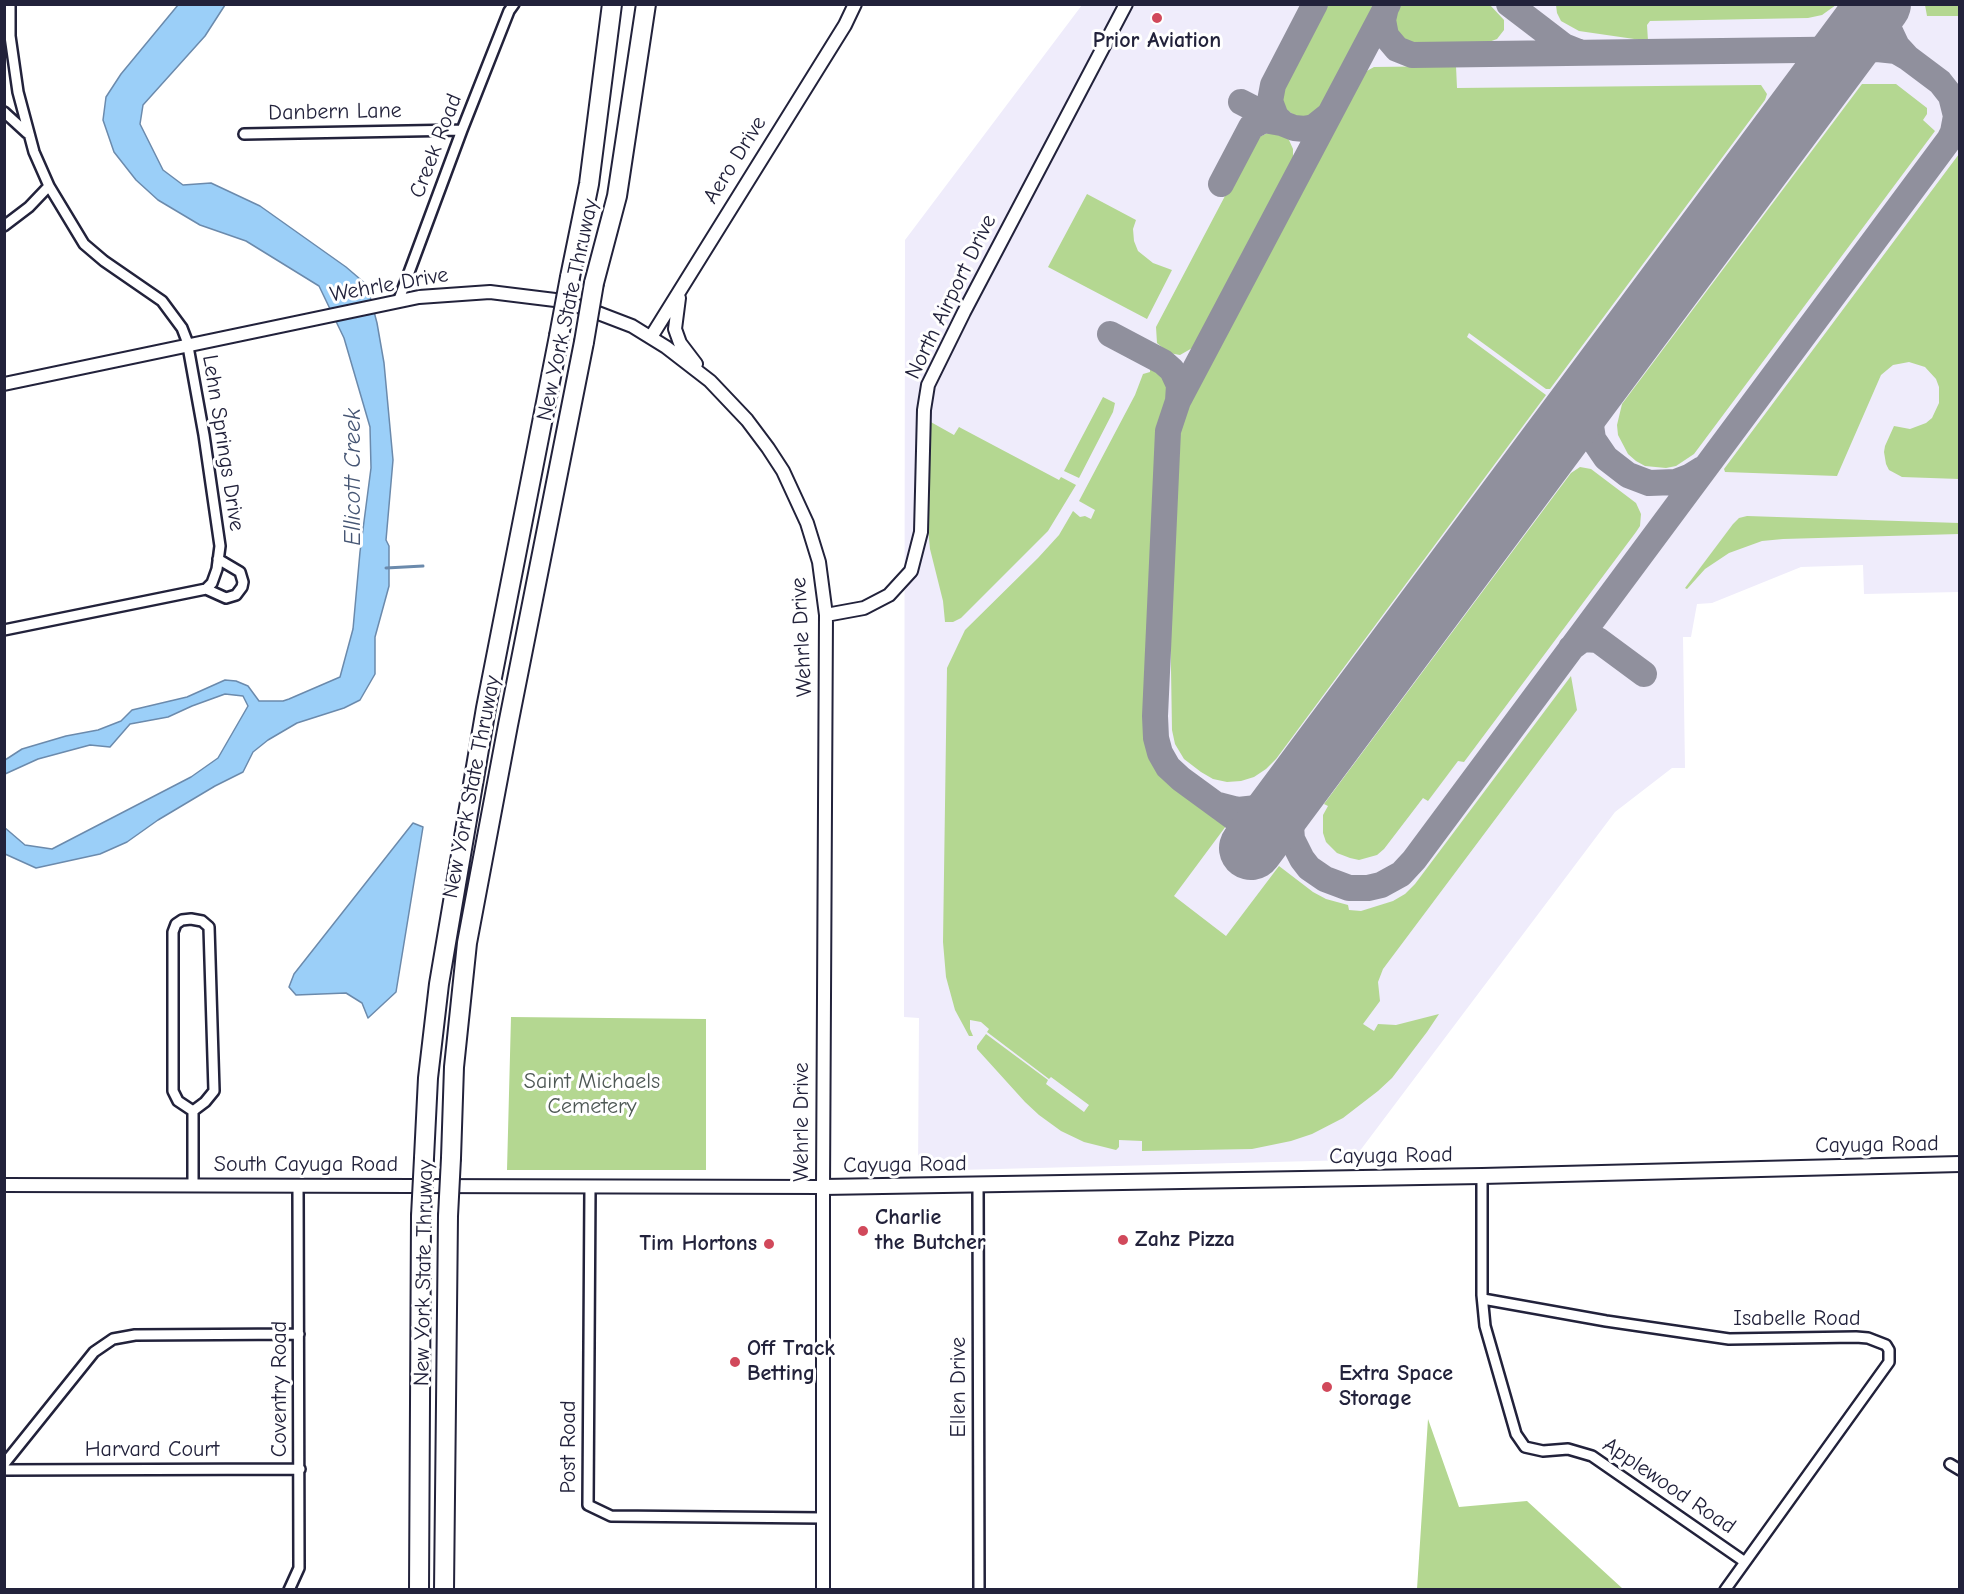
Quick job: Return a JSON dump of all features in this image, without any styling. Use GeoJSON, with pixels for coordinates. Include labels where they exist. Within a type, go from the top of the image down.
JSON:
{"type":"FeatureCollection","features":[{"type":"Feature","properties":{"kind":"highway","name":"New York State Thruway"},"geometry":{"type":"LineString","coordinates":[[419,1590],[421,1216],[428,1078],[439,984],[486,708],[589,184],[612,4]]}},
{"type":"Feature","properties":{"kind":"highway","name":"New York State Thruway"},"geometry":{"type":"LineString","coordinates":[[444,1590],[448,1216],[454,1067],[467,943],[594,283],[617,196],[646,4]]}},
{"type":"Feature","properties":{"kind":"main road","name":"Cayuga Road"},"geometry":{"type":"LineString","coordinates":[[823,1187],[1482,1176],[1959,1164]]}},
{"type":"Feature","properties":{"kind":"street","name":"Lehn Springs Drive"},"geometry":{"type":"LineString","coordinates":[[10,4],[13,64],[28,133],[49,186],[84,244],[104,261],[162,301],[182,328],[219,537],[218,559],[212,583],[206,589]]}},
{"type":"Feature","properties":{"kind":"street","name":"Aero Drive"},"geometry":{"type":"LineString","coordinates":[[651,337],[845,25],[855,4]]}},
{"type":"Feature","properties":{"kind":"street","name":"North Airport Drive"},"geometry":{"type":"LineString","coordinates":[[826,615],[864,608],[889,595],[910,571],[921,532],[924,410],[928,385],[1126,4]]}},
{"type":"Feature","properties":{"kind":"street","name":"Creek Road"},"geometry":{"type":"LineString","coordinates":[[398,302],[511,5]]}},
{"type":"Feature","properties":{"kind":"street"},"geometry":{"type":"LineString","coordinates":[[4,112],[28,133]]}},
{"type":"Feature","properties":{"kind":"street","name":"Danbern Lane"},"geometry":{"type":"LineString","coordinates":[[244,134],[462,130]]}},
{"type":"Feature","properties":{"kind":"street"},"geometry":{"type":"LineString","coordinates":[[4,226],[29,207],[49,186]]}},
{"type":"Feature","properties":{"kind":"street"},"geometry":{"type":"LineString","coordinates":[[680,292],[675,329],[680,343],[710,381]]}},
{"type":"Feature","properties":{"kind":"street","name":"Wehrle Drive"},"geometry":{"type":"LineString","coordinates":[[4,384],[419,297],[479,293],[527,296],[585,308],[651,337],[710,381],[747,420],[783,471],[807,523],[819,562],[826,615],[823,1590]]}},
{"type":"Feature","properties":{"kind":"street"},"geometry":{"type":"LineString","coordinates":[[4,630],[206,589],[226,598],[236,595],[243,582],[240,572],[218,559]]}},
{"type":"Feature","properties":{"kind":"street"},"geometry":{"type":"LineString","coordinates":[[191,919],[202,921],[209,927],[214,1091],[193,1111],[178,1101],[173,1091],[173,932],[176,924],[182,920],[191,919]]}},
{"type":"Feature","properties":{"kind":"street"},"geometry":{"type":"LineString","coordinates":[[193,1111],[193,1185]]}},
{"type":"Feature","properties":{"kind":"street","name":"Applewood Road"},"geometry":{"type":"LineString","coordinates":[[1482,1176],[1485,1326],[1516,1434],[1525,1447],[1543,1451],[1568,1449],[1592,1456],[1745,1562]]}},
{"type":"Feature","properties":{"kind":"street","name":"South Cayuga Road"},"geometry":{"type":"LineString","coordinates":[[4,1185],[823,1187]]}},
{"type":"Feature","properties":{"kind":"street","name":"Ellen Drive"},"geometry":{"type":"LineString","coordinates":[[978,1185],[979,1590]]}},
{"type":"Feature","properties":{"kind":"street","name":"Coventry Road"},"geometry":{"type":"LineString","coordinates":[[289,1590],[298,1568],[300,1469],[298,1186]]}},
{"type":"Feature","properties":{"kind":"street","name":"Post Road"},"geometry":{"type":"LineString","coordinates":[[590,1187],[588,1505],[611,1516],[823,1518]]}},
{"type":"Feature","properties":{"kind":"street","name":"Isabelle Road"},"geometry":{"type":"LineString","coordinates":[[1483,1299],[1606,1321],[1728,1339],[1856,1337],[1868,1338],[1886,1345],[1889,1350],[1889,1362],[1725,1590]]}},
{"type":"Feature","properties":{"kind":"street"},"geometry":{"type":"LineString","coordinates":[[4,1464],[94,1352],[113,1339],[135,1335],[299,1334]]}},
{"type":"Feature","properties":{"kind":"street"},"geometry":{"type":"LineString","coordinates":[[1950,1464],[1959,1470]]}},
{"type":"Feature","properties":{"kind":"street","name":"Harvard Court"},"geometry":{"type":"LineString","coordinates":[[4,1470],[300,1469]]}},
{"type":"Feature","properties":{"kind":"shaded area"},"geometry":{"type":"Polygon","coordinates":[[[1082,5],[1959,5],[1959,592],[1864,594],[1863,565],[1801,567],[1712,603],[1697,604],[1691,637],[1683,637],[1685,768],[1672,768],[1615,812],[1353,1160],[918,1171],[919,1018],[904,1017],[905,240],[1082,5]]]}},
{"type":"Feature","properties":{"kind":"green space"},"geometry":{"type":"Polygon","coordinates":[[[1326,4],[1375,5],[1320,109],[1307,118],[1297,117],[1284,108],[1280,98],[1281,89],[1326,4]]]}},
{"type":"Feature","properties":{"kind":"green space"},"geometry":{"type":"Polygon","coordinates":[[[1556,4],[1836,5],[1822,15],[1808,18],[1650,21],[1647,25],[1648,41],[1579,31],[1561,21],[1556,4]]]}},
{"type":"Feature","properties":{"kind":"green space"},"geometry":{"type":"Polygon","coordinates":[[[1400,5],[1490,5],[1504,20],[1504,30],[1497,39],[1486,43],[1412,44],[1400,38],[1394,27],[1395,16],[1400,5]]]}},
{"type":"Feature","properties":{"kind":"green space"},"geometry":{"type":"Polygon","coordinates":[[[1925,5],[1959,5],[1959,16],[1927,16],[1925,5]]]}},
{"type":"Feature","properties":{"kind":"green space"},"geometry":{"type":"Polygon","coordinates":[[[1456,66],[1457,88],[1761,85],[1767,94],[1765,100],[1550,389],[1546,389],[1469,333],[1467,337],[1546,395],[1276,759],[1254,777],[1227,782],[1213,779],[1184,759],[1175,744],[1172,730],[1170,609],[1178,444],[1184,414],[1365,72],[1374,67],[1456,66]]]}},
{"type":"Feature","properties":{"kind":"green space"},"geometry":{"type":"Polygon","coordinates":[[[1862,84],[1896,84],[1927,108],[1927,114],[1923,120],[1935,131],[1694,454],[1676,466],[1666,468],[1645,466],[1636,461],[1628,454],[1618,435],[1617,425],[1622,404],[1862,84]]]}},
{"type":"Feature","properties":{"kind":"green space"},"geometry":{"type":"Polygon","coordinates":[[[1270,132],[1281,134],[1289,140],[1293,149],[1293,161],[1194,347],[1180,355],[1169,353],[1157,343],[1156,327],[1255,139],[1270,132]]]}},
{"type":"Feature","properties":{"kind":"green space"},"geometry":{"type":"Polygon","coordinates":[[[1959,154],[1959,479],[1902,477],[1889,470],[1886,464],[1885,446],[1894,426],[1910,429],[1926,423],[1932,418],[1939,403],[1939,387],[1936,379],[1925,367],[1909,362],[1893,365],[1881,375],[1837,476],[1725,472],[1724,469],[1959,154]]]}},
{"type":"Feature","properties":{"kind":"green space"},"geometry":{"type":"Polygon","coordinates":[[[1087,194],[1136,220],[1133,229],[1138,251],[1153,263],[1172,270],[1147,319],[1048,267],[1087,194]]]}},
{"type":"Feature","properties":{"kind":"green space"},"geometry":{"type":"Polygon","coordinates":[[[1150,369],[1159,372],[1165,378],[1169,391],[1157,427],[1143,727],[1145,743],[1155,767],[1168,782],[1226,826],[1174,896],[1226,936],[1279,866],[1313,892],[1326,899],[1348,905],[1349,910],[1361,911],[1393,901],[1415,884],[1571,676],[1577,710],[1383,969],[1378,982],[1380,1001],[1363,1024],[1374,1031],[1378,1024],[1396,1025],[1439,1014],[1427,1032],[1392,1078],[1343,1118],[1312,1134],[1252,1149],[1142,1151],[1142,1141],[1119,1140],[1119,1147],[1116,1150],[1084,1142],[1061,1131],[1025,1102],[977,1049],[986,1034],[1048,1080],[1046,1084],[1084,1112],[1089,1105],[1051,1077],[1049,1079],[987,1032],[989,1029],[981,1022],[970,1020],[973,1036],[969,1036],[955,1010],[946,977],[943,942],[947,668],[965,630],[1059,535],[1073,511],[1080,517],[1085,516],[1091,519],[1095,510],[1079,501],[1135,395],[1143,374],[1150,372],[1150,369]]]}},
{"type":"Feature","properties":{"kind":"green space"},"geometry":{"type":"Polygon","coordinates":[[[1103,397],[1115,403],[1113,412],[1079,478],[1064,471],[1103,397]]]}},
{"type":"Feature","properties":{"kind":"green space"},"geometry":{"type":"Polygon","coordinates":[[[929,421],[954,435],[959,427],[1059,480],[1061,477],[1076,485],[1048,531],[961,618],[953,622],[945,622],[943,601],[930,549],[928,528],[929,421]]]}},
{"type":"Feature","properties":{"kind":"green space"},"geometry":{"type":"Polygon","coordinates":[[[1580,467],[1591,469],[1636,503],[1641,514],[1640,526],[1464,762],[1458,761],[1428,801],[1423,798],[1384,849],[1377,855],[1359,860],[1337,853],[1326,842],[1323,833],[1323,815],[1328,806],[1324,804],[1571,473],[1580,467]]]}},
{"type":"Feature","properties":{"kind":"green space"},"geometry":{"type":"Polygon","coordinates":[[[1747,516],[1959,523],[1959,534],[1762,541],[1729,553],[1705,569],[1687,589],[1685,588],[1733,524],[1739,518],[1747,516]]]}},
{"type":"Feature","properties":{"kind":"green space","name":"Saint Michaels Cemetery"},"geometry":{"type":"Polygon","coordinates":[[[511,1017],[706,1019],[706,1170],[507,1170],[511,1017]]]}},
{"type":"Feature","properties":{"kind":"green space"},"geometry":{"type":"Polygon","coordinates":[[[1428,1419],[1459,1507],[1527,1501],[1623,1589],[1417,1589],[1428,1419]]]}},
{"type":"Feature","properties":{"kind":"water"},"geometry":{"type":"Polygon","coordinates":[[[178,5],[225,5],[205,36],[143,105],[140,124],[163,170],[183,185],[211,183],[260,206],[346,267],[367,285],[384,363],[393,460],[386,540],[389,546],[389,586],[375,637],[375,674],[360,700],[344,708],[297,723],[268,740],[253,752],[243,772],[158,820],[127,842],[100,854],[36,868],[5,854],[4,827],[25,845],[52,849],[191,777],[218,758],[248,706],[243,696],[225,694],[168,717],[130,724],[110,747],[90,745],[38,759],[5,774],[5,760],[22,749],[66,736],[98,730],[121,721],[132,710],[187,697],[225,680],[236,681],[248,686],[259,701],[289,699],[340,677],[353,629],[371,468],[370,427],[344,338],[319,286],[246,241],[200,225],[158,200],[136,180],[114,152],[103,120],[106,97],[121,74],[178,5]]]}},
{"type":"Feature","properties":{"kind":"water"},"geometry":{"type":"Polygon","coordinates":[[[413,823],[423,827],[396,992],[368,1018],[362,1003],[346,993],[296,995],[289,987],[294,974],[413,823]]]}},
{"type":"Feature","properties":{"kind":"waterway"},"geometry":{"type":"LineString","coordinates":[[386,568],[423,566]]}},
{"type":"Feature","properties":{"kind":"taxiway"},"geometry":{"type":"LineString","coordinates":[[1315,4],[1273,85],[1270,101],[1276,117],[1284,124],[1294,128],[1314,127],[1329,115]]}},
{"type":"Feature","properties":{"kind":"taxiway"},"geometry":{"type":"LineString","coordinates":[[1233,817],[1168,767],[1160,753],[1156,738],[1155,716],[1168,431],[1178,401],[1388,4]]}},
{"type":"Feature","properties":{"kind":"taxiway"},"geometry":{"type":"LineString","coordinates":[[1509,4],[1564,46],[1579,52]]}},
{"type":"Feature","properties":{"kind":"taxiway"},"geometry":{"type":"LineString","coordinates":[[1887,4],[1888,27],[1897,46],[1908,58],[1940,82],[1951,96],[1956,116],[1950,138]]}},
{"type":"Feature","properties":{"kind":"taxiway"},"geometry":{"type":"LineString","coordinates":[[1386,7],[1383,20],[1386,36],[1397,49],[1412,55],[1877,49],[1896,51],[1908,58]]}},
{"type":"Feature","properties":{"kind":"taxiway"},"geometry":{"type":"LineString","coordinates":[[1828,49],[1846,40],[1868,19]]}},
{"type":"Feature","properties":{"kind":"taxiway"},"geometry":{"type":"LineString","coordinates":[[1241,102],[1278,121]]}},
{"type":"Feature","properties":{"kind":"taxiway"},"geometry":{"type":"LineString","coordinates":[[1221,184],[1251,127],[1264,120],[1281,123]]}},
{"type":"Feature","properties":{"kind":"taxiway"},"geometry":{"type":"LineString","coordinates":[[1315,762],[1296,792],[1290,813],[1292,839],[1302,859],[1309,868],[1325,879],[1349,888],[1381,885],[1401,874],[1414,860],[1960,125]]}},
{"type":"Feature","properties":{"kind":"taxiway"},"geometry":{"type":"LineString","coordinates":[[1110,334],[1163,362],[1172,370],[1179,385],[1178,401]]}},
{"type":"Feature","properties":{"kind":"taxiway"},"geometry":{"type":"LineString","coordinates":[[1609,367],[1594,392],[1589,412],[1593,439],[1606,458],[1628,475],[1649,483],[1676,482],[1702,469]]}},
{"type":"Feature","properties":{"kind":"taxiway"},"geometry":{"type":"LineString","coordinates":[[1571,648],[1583,639],[1598,640],[1644,674]]}},
{"type":"Feature","properties":{"kind":"taxiway"},"geometry":{"type":"LineString","coordinates":[[1215,804],[1238,810],[1266,807],[1284,797],[1299,780]]}},
{"type":"Feature","properties":{"kind":"runway"},"geometry":{"type":"LineString","coordinates":[[1251,848],[1879,4]]}},
{"type":"Feature","properties":{"kind":"place","name":"Prior Aviation"},"geometry":{"type":"Point","coordinates":[1157,18]}},
{"type":"Feature","properties":{"kind":"place","name":"Charlie the Butcher"},"geometry":{"type":"Point","coordinates":[863,1231]}},
{"type":"Feature","properties":{"kind":"place","name":"Zahz Pizza"},"geometry":{"type":"Point","coordinates":[1123,1240]}},
{"type":"Feature","properties":{"kind":"place","name":"Tim Hortons"},"geometry":{"type":"Point","coordinates":[769,1244]}},
{"type":"Feature","properties":{"kind":"place","name":"Off Track Betting"},"geometry":{"type":"Point","coordinates":[735,1362]}},
{"type":"Feature","properties":{"kind":"place","name":"Extra Space Storage"},"geometry":{"type":"Point","coordinates":[1327,1387]}},
{"type":"Feature","properties":{"kind":"water label","name":"Ellicott Creek"},"geometry":{"type":"Point","coordinates":[353,477]}}]}
